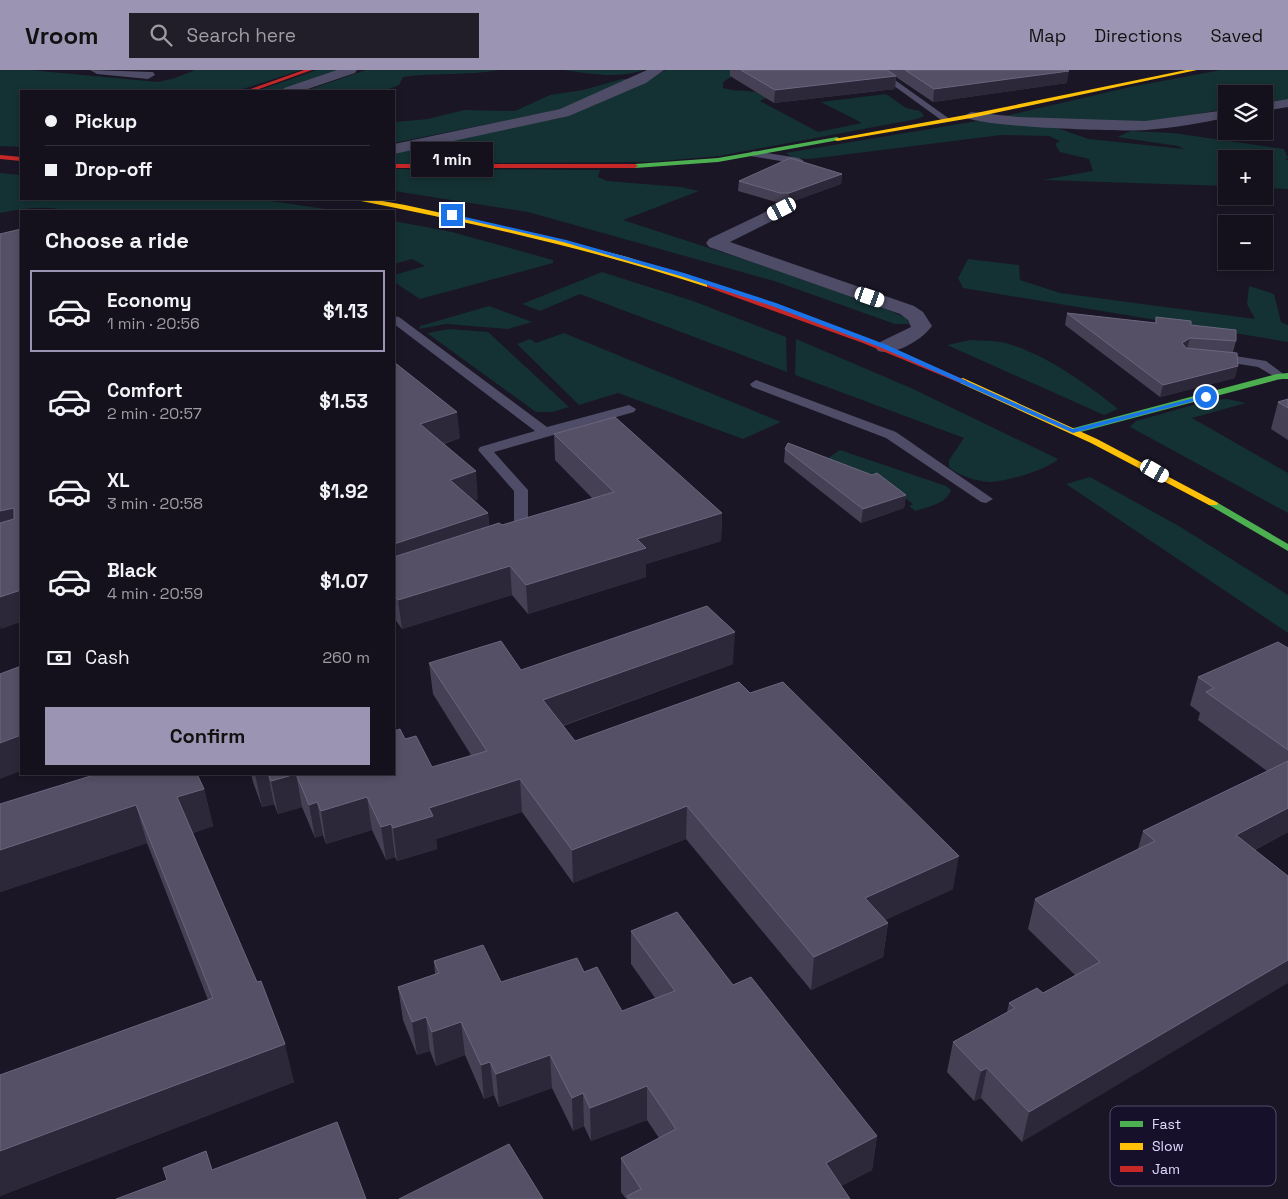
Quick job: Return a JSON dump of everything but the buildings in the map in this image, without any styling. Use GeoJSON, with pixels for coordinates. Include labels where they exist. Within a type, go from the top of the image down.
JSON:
{"type":"FeatureCollection","features":[{"type":"Feature","properties":{"kind":"street"},"geometry":{"type":"LineString","coordinates":[[97,70],[148,75]]}},
{"type":"Feature","properties":{"kind":"street"},"geometry":{"type":"LineString","coordinates":[[251,90],[309,70]]}},
{"type":"Feature","properties":{"kind":"street"},"geometry":{"type":"LineString","coordinates":[[292,90],[350,70]]}},
{"type":"Feature","properties":{"kind":"street"},"geometry":{"type":"LineString","coordinates":[[395,149],[564,113],[593,102],[658,70]]}},
{"type":"Feature","properties":{"kind":"street"},"geometry":{"type":"LineString","coordinates":[[395,166],[684,164],[753,154],[971,116],[1178,71],[1194,70]]}},
{"type":"Feature","properties":{"kind":"street"},"geometry":{"type":"LineString","coordinates":[[971,116],[1019,122],[1145,126],[1218,115]]}},
{"type":"Feature","properties":{"kind":"street"},"geometry":{"type":"LineString","coordinates":[[0,157],[20,159]]}},
{"type":"Feature","properties":{"kind":"street"},"geometry":{"type":"LineString","coordinates":[[366,200],[486,222],[572,243],[682,274],[774,304],[885,346],[1073,431],[1155,471],[1288,548]]}},
{"type":"Feature","properties":{"kind":"street"},"geometry":{"type":"LineString","coordinates":[[782,209],[715,243],[907,310],[921,322],[922,326],[918,331],[885,346]]}},
{"type":"Feature","properties":{"kind":"street"},"geometry":{"type":"LineString","coordinates":[[1073,431],[1244,388],[1284,376]]}},
{"type":"Feature","properties":{"kind":"lane"},"geometry":{"type":"LineString","coordinates":[[876,70],[946,120]]}},
{"type":"Feature","properties":{"kind":"lane"},"geometry":{"type":"LineString","coordinates":[[753,154],[799,161]]}},
{"type":"Feature","properties":{"kind":"lane"},"geometry":{"type":"LineString","coordinates":[[395,319],[546,432]]}},
{"type":"Feature","properties":{"kind":"lane"},"geometry":{"type":"LineString","coordinates":[[1204,356],[1262,364],[1284,376]]}},
{"type":"Feature","properties":{"kind":"lane"},"geometry":{"type":"LineString","coordinates":[[756,384],[891,435],[986,499]]}},
{"type":"Feature","properties":{"kind":"lane"},"geometry":{"type":"LineString","coordinates":[[502,543],[520,537],[521,490],[485,450],[629,410]]}},
{"type":"Feature","properties":{"kind":"green space"},"geometry":{"type":"Polygon","coordinates":[[[0,70],[30,70],[158,82],[195,70],[301,70],[240,90],[20,90],[20,147],[0,146],[0,70]]]}},
{"type":"Feature","properties":{"kind":"green space"},"geometry":{"type":"Polygon","coordinates":[[[317,70],[341,70],[283,90],[260,90],[317,70]]]}},
{"type":"Feature","properties":{"kind":"green space"},"geometry":{"type":"Polygon","coordinates":[[[366,70],[500,70],[403,77],[399,85],[386,90],[308,90],[366,70]]]}},
{"type":"Feature","properties":{"kind":"green space"},"geometry":{"type":"Polygon","coordinates":[[[564,70],[644,70],[614,75],[564,70]]]}},
{"type":"Feature","properties":{"kind":"green space"},"geometry":{"type":"Polygon","coordinates":[[[666,70],[737,70],[739,72],[723,82],[723,88],[763,94],[768,97],[760,101],[818,132],[862,123],[821,102],[886,94],[906,108],[920,111],[924,116],[917,119],[719,156],[649,162],[395,164],[395,152],[566,115],[590,107],[666,70]]]}},
{"type":"Feature","properties":{"kind":"green space"},"geometry":{"type":"Polygon","coordinates":[[[1221,70],[1288,70],[1288,99],[1273,102],[1273,85],[1218,85],[1218,110],[1147,122],[1001,117],[1130,87],[1221,70]]]}},
{"type":"Feature","properties":{"kind":"green space"},"geometry":{"type":"Polygon","coordinates":[[[622,79],[633,79],[572,107],[395,143],[395,122],[428,119],[464,110],[515,111],[550,95],[583,90],[622,79]]]}},
{"type":"Feature","properties":{"kind":"green space"},"geometry":{"type":"Polygon","coordinates":[[[977,121],[1054,127],[1089,139],[1184,149],[1178,146],[1117,137],[1131,131],[1173,133],[1284,149],[1288,158],[1285,160],[1288,160],[1288,189],[1273,188],[1273,150],[1218,150],[1218,186],[1043,180],[1093,171],[1089,159],[1060,152],[1055,144],[1060,141],[1049,136],[1001,135],[810,159],[794,158],[785,153],[977,121]]]}},
{"type":"Feature","properties":{"kind":"green space"},"geometry":{"type":"Polygon","coordinates":[[[395,169],[600,170],[598,177],[607,181],[681,187],[699,191],[623,220],[884,308],[906,318],[910,324],[895,324],[774,281],[528,212],[395,191],[395,169]]]}},
{"type":"Feature","properties":{"kind":"green space"},"geometry":{"type":"Polygon","coordinates":[[[0,173],[20,175],[20,200],[264,200],[332,210],[64,210],[43,208],[0,213],[0,173]]]}},
{"type":"Feature","properties":{"kind":"green space"},"geometry":{"type":"Polygon","coordinates":[[[395,221],[452,232],[553,260],[553,263],[420,299],[395,283],[397,280],[395,275],[425,266],[412,259],[395,264],[395,221]]]}},
{"type":"Feature","properties":{"kind":"green space"},"geometry":{"type":"Polygon","coordinates":[[[968,259],[1019,265],[1020,280],[1060,293],[1255,319],[1247,304],[1249,286],[1274,294],[1281,322],[1288,325],[1288,342],[963,288],[958,278],[968,259]]]}},
{"type":"Feature","properties":{"kind":"green space"},"geometry":{"type":"Polygon","coordinates":[[[602,272],[693,301],[786,337],[787,372],[580,294],[540,311],[522,304],[602,272]]]}},
{"type":"Feature","properties":{"kind":"green space"},"geometry":{"type":"Polygon","coordinates":[[[489,306],[532,322],[508,329],[446,324],[419,329],[420,326],[489,306]]]}},
{"type":"Feature","properties":{"kind":"green space"},"geometry":{"type":"Polygon","coordinates":[[[450,329],[488,332],[569,407],[552,412],[536,412],[427,333],[450,329]]]}},
{"type":"Feature","properties":{"kind":"green space"},"geometry":{"type":"Polygon","coordinates":[[[564,333],[781,422],[743,439],[618,393],[579,405],[517,344],[530,339],[536,343],[564,333]]]}},
{"type":"Feature","properties":{"kind":"green space"},"geometry":{"type":"Polygon","coordinates":[[[796,339],[911,388],[1058,459],[1036,471],[996,482],[973,479],[963,475],[949,467],[949,460],[964,438],[795,375],[796,339]]]}},
{"type":"Feature","properties":{"kind":"green space"},"geometry":{"type":"Polygon","coordinates":[[[970,340],[997,341],[1026,350],[1054,364],[1081,381],[1118,409],[1104,415],[947,345],[970,340]]]}},
{"type":"Feature","properties":{"kind":"green space"},"geometry":{"type":"Polygon","coordinates":[[[1227,399],[1246,403],[1192,418],[1288,473],[1288,513],[1130,427],[1136,421],[1211,400],[1227,399]]]}},
{"type":"Feature","properties":{"kind":"green space"},"geometry":{"type":"Polygon","coordinates":[[[840,450],[946,486],[951,490],[949,495],[941,502],[915,511],[909,506],[913,504],[897,492],[819,464],[840,450]]]}},
{"type":"Feature","properties":{"kind":"green space"},"geometry":{"type":"Polygon","coordinates":[[[1090,477],[1179,526],[1288,595],[1288,633],[1066,484],[1090,477]]]}},
{"type":"Feature","properties":{"kind":"traffic: fast"},"geometry":{"type":"LineString","coordinates":[[635,166],[718,160],[837,139]]}},
{"type":"Feature","properties":{"kind":"traffic: fast"},"geometry":{"type":"LineString","coordinates":[[1073,431],[1280,376],[1288,376]]}},
{"type":"Feature","properties":{"kind":"traffic: fast"},"geometry":{"type":"LineString","coordinates":[[1213,503],[1288,548]]}},
{"type":"Feature","properties":{"kind":"traffic: slow"},"geometry":{"type":"LineString","coordinates":[[837,139],[971,116],[1194,70]]}},
{"type":"Feature","properties":{"kind":"traffic: slow"},"geometry":{"type":"LineString","coordinates":[[366,200],[537,236],[667,271],[710,285]]}},
{"type":"Feature","properties":{"kind":"traffic: slow"},"geometry":{"type":"LineString","coordinates":[[963,381],[1094,441],[1213,503]]}},
{"type":"Feature","properties":{"kind":"traffic: jam"},"geometry":{"type":"LineString","coordinates":[[251,90],[309,70]]}},
{"type":"Feature","properties":{"kind":"traffic: jam"},"geometry":{"type":"LineString","coordinates":[[0,157],[20,159]]}},
{"type":"Feature","properties":{"kind":"traffic: jam"},"geometry":{"type":"LineString","coordinates":[[395,166],[635,166]]}},
{"type":"Feature","properties":{"kind":"traffic: jam"},"geometry":{"type":"LineString","coordinates":[[710,285],[866,341],[963,381]]}},
{"type":"Feature","properties":{"kind":"route"},"geometry":{"type":"LineString","coordinates":[[452,215],[564,241],[682,274],[774,304],[885,346],[1073,431],[1206,397]]}}]}
